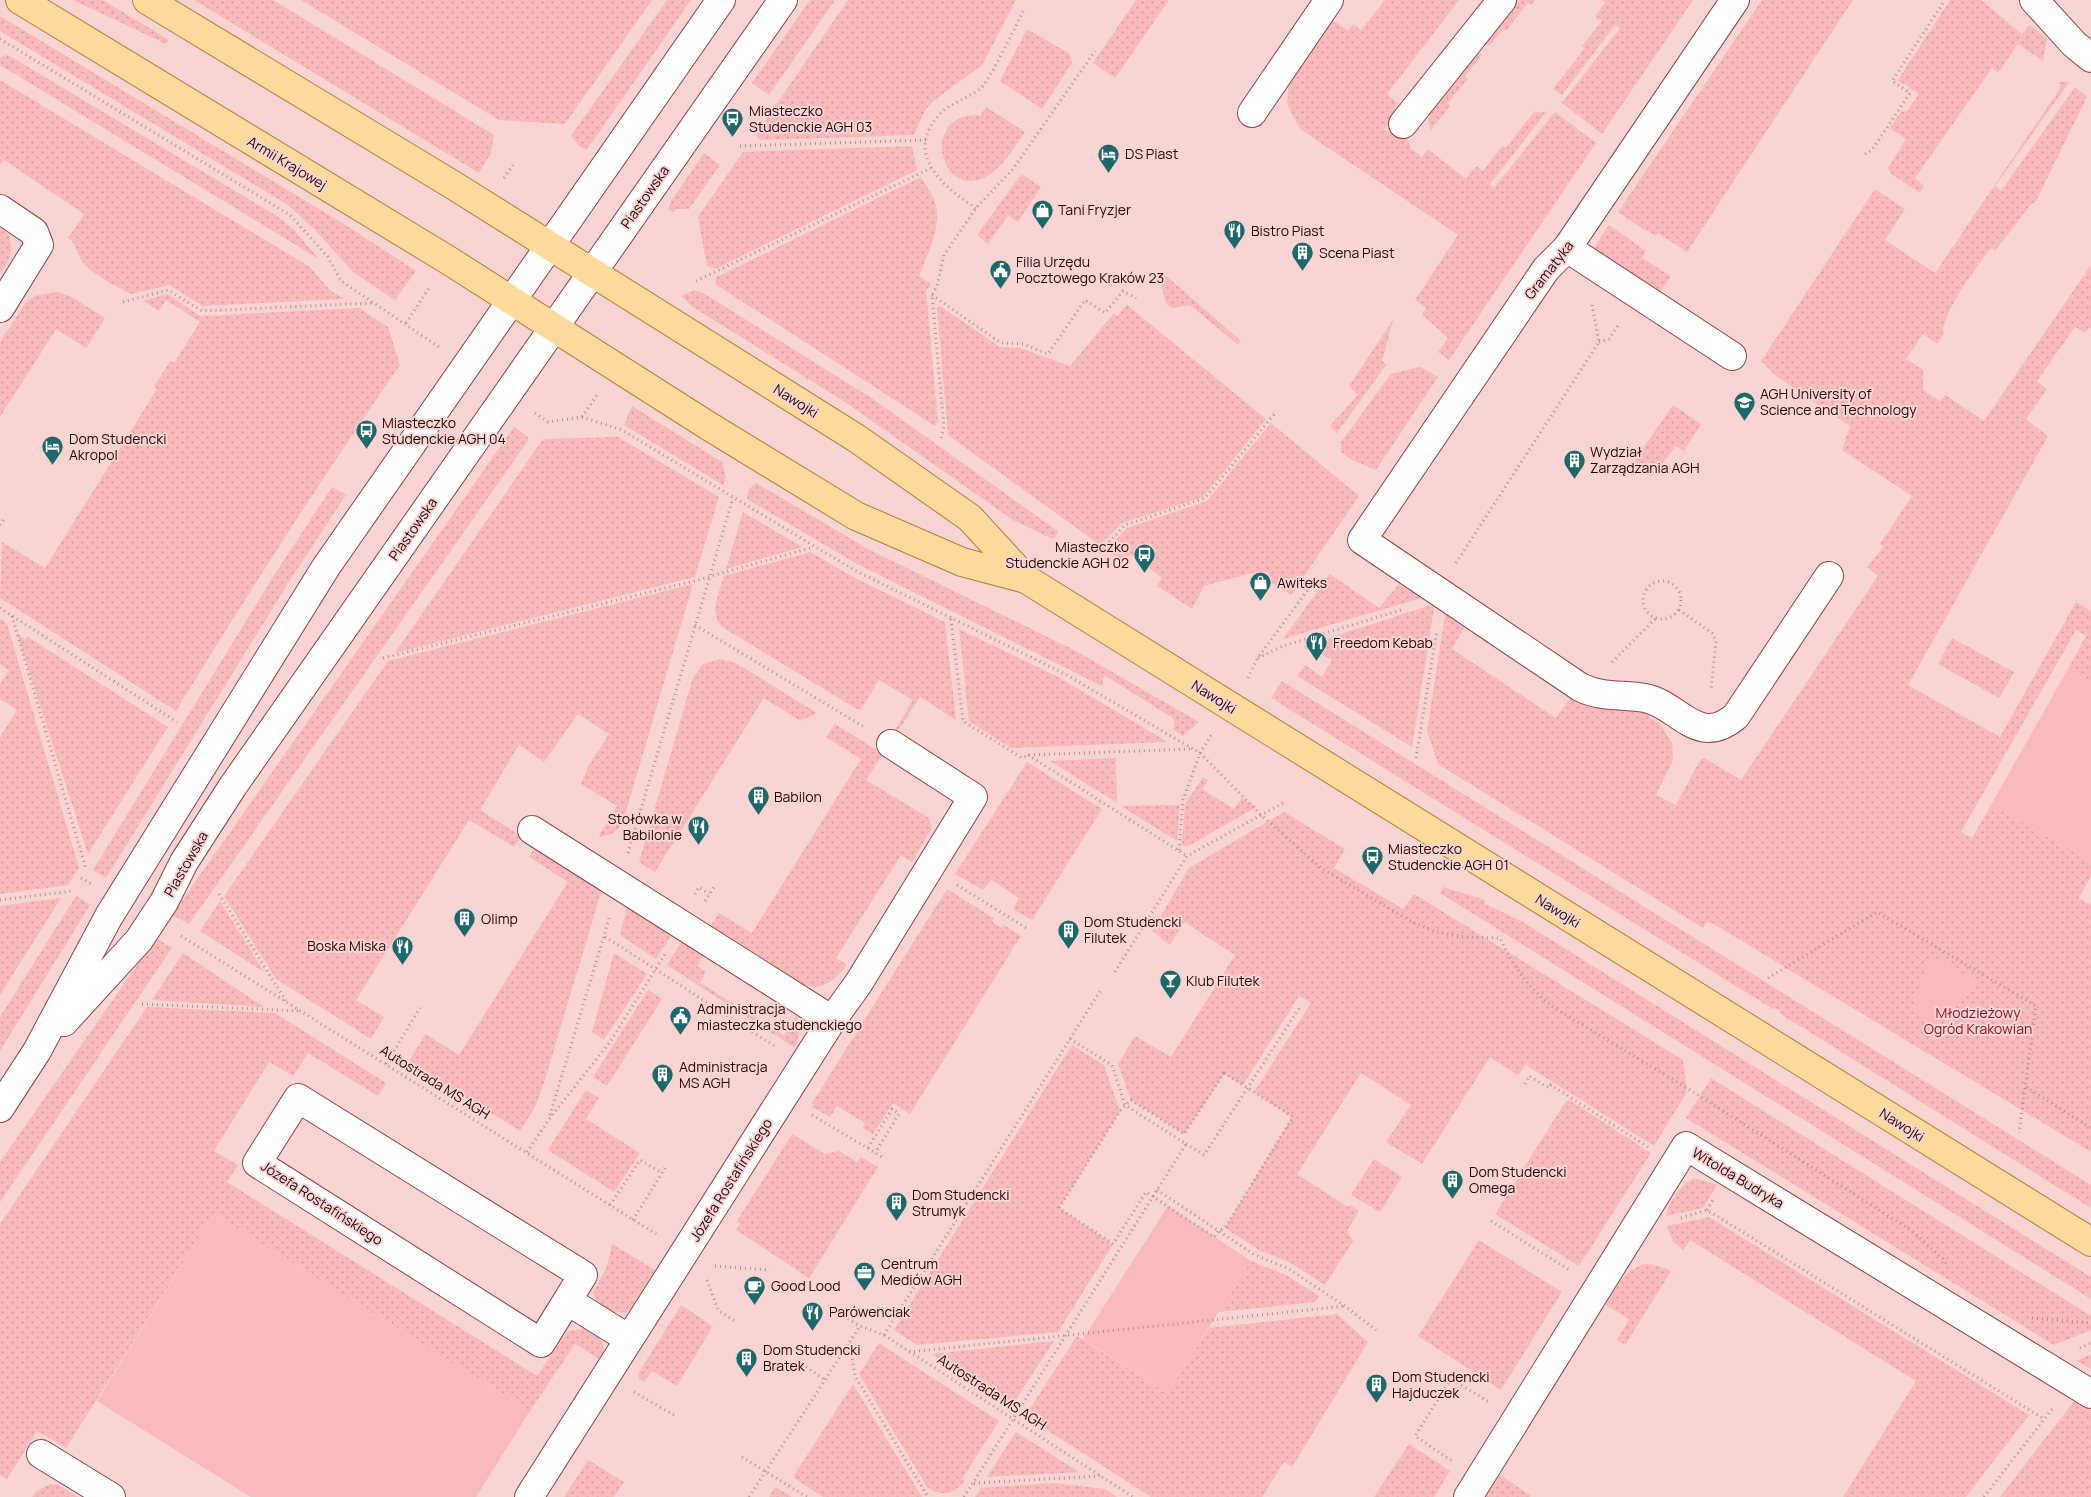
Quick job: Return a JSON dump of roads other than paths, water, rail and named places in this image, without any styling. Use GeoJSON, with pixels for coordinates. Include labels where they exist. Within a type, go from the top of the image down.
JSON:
{"type":"FeatureCollection","features":[{"type":"Feature","properties":{"kind":"main road","name":"Armii Krajowej"},"geometry":{"type":"LineString","coordinates":[[20,0],[511,300],[553,328]]}},
{"type":"Feature","properties":{"kind":"main road"},"geometry":{"type":"LineString","coordinates":[[147,0],[445,180],[549,246]]}},
{"type":"Feature","properties":{"kind":"main road","name":"Nawojki"},"geometry":{"type":"LineString","coordinates":[[549,246],[886,459],[970,518],[1026,579],[2091,1242]]}},
{"type":"Feature","properties":{"kind":"main road","name":"Nawojki"},"geometry":{"type":"LineString","coordinates":[[553,328],[856,516],[962,562],[1026,579]]}},
{"type":"Feature","properties":{"kind":"street","name":"Piastowska"},"geometry":{"type":"LineString","coordinates":[[0,1108],[37,1051],[109,916],[326,567],[721,0]]}},
{"type":"Feature","properties":{"kind":"street","name":"Piastowska"},"geometry":{"type":"LineString","coordinates":[[37,1051],[139,940],[164,902],[184,862],[233,786],[783,0]]}},
{"type":"Feature","properties":{"kind":"street"},"geometry":{"type":"LineString","coordinates":[[1252,113],[1329,0]]}},
{"type":"Feature","properties":{"kind":"street"},"geometry":{"type":"LineString","coordinates":[[1403,124],[1502,0]]}},
{"type":"Feature","properties":{"kind":"street","name":"Gramatyka"},"geometry":{"type":"LineString","coordinates":[[1735,0],[1567,248],[1546,269],[1362,540],[1442,596],[1587,691],[1604,695],[1652,700],[1694,725],[1720,725],[1736,716],[1829,576]]}},
{"type":"Feature","properties":{"kind":"street"},"geometry":{"type":"LineString","coordinates":[[2034,0],[2074,44],[2091,58]]}},
{"type":"Feature","properties":{"kind":"street"},"geometry":{"type":"LineString","coordinates":[[0,209],[34,232],[39,245],[0,308]]}},
{"type":"Feature","properties":{"kind":"street"},"geometry":{"type":"LineString","coordinates":[[1567,248],[1732,356]]}},
{"type":"Feature","properties":{"kind":"street","name":"Józefa Rostafińskiego"},"geometry":{"type":"LineString","coordinates":[[529,1497],[832,1020],[858,984],[973,798],[892,744]]}},
{"type":"Feature","properties":{"kind":"street"},"geometry":{"type":"LineString","coordinates":[[532,830],[832,1020]]}},
{"type":"Feature","properties":{"kind":"street","name":"Józefa Rostafińskiego"},"geometry":{"type":"LineString","coordinates":[[298,1098],[583,1275],[568,1301],[541,1343],[257,1163],[298,1098]]}},
{"type":"Feature","properties":{"kind":"street","name":"Witolda Budryka"},"geometry":{"type":"LineString","coordinates":[[1468,1497],[1686,1146],[2091,1394]]}},
{"type":"Feature","properties":{"kind":"street"},"geometry":{"type":"LineString","coordinates":[[568,1301],[629,1339]]}},
{"type":"Feature","properties":{"kind":"street"},"geometry":{"type":"LineString","coordinates":[[41,1454],[111,1497]]}},
{"type":"Feature","properties":{"kind":"place","name":"Miasteczko Studenckie AGH 03"},"geometry":{"type":"Point","coordinates":[733,138]}},
{"type":"Feature","properties":{"kind":"place","name":"DS Piast"},"geometry":{"type":"Point","coordinates":[1109,173]}},
{"type":"Feature","properties":{"kind":"place","name":"Tani Fryzjer"},"geometry":{"type":"Point","coordinates":[1042,229]}},
{"type":"Feature","properties":{"kind":"place","name":"Bistro Piast"},"geometry":{"type":"Point","coordinates":[1235,250]}},
{"type":"Feature","properties":{"kind":"place","name":"Scena Piast"},"geometry":{"type":"Point","coordinates":[1303,272]}},
{"type":"Feature","properties":{"kind":"place","name":"Filia Urzędu Pocztowego Kraków 23"},"geometry":{"type":"Point","coordinates":[1000,289]}},
{"type":"Feature","properties":{"kind":"place","name":"AGH University of Science and Technology"},"geometry":{"type":"Point","coordinates":[1744,421]}},
{"type":"Feature","properties":{"kind":"place","name":"Miasteczko Studenckie AGH 04"},"geometry":{"type":"Point","coordinates":[366,450]}},
{"type":"Feature","properties":{"kind":"place","name":"Dom Studencki Akropol"},"geometry":{"type":"Point","coordinates":[53,466]}},
{"type":"Feature","properties":{"kind":"place","name":"Wydział Zarządzania AGH"},"geometry":{"type":"Point","coordinates":[1574,479]}},
{"type":"Feature","properties":{"kind":"place","name":"Miasteczko Studenckie AGH 02"},"geometry":{"type":"Point","coordinates":[1145,574]}},
{"type":"Feature","properties":{"kind":"place","name":"Awiteks"},"geometry":{"type":"Point","coordinates":[1261,602]}},
{"type":"Feature","properties":{"kind":"place","name":"Freedom Kebab"},"geometry":{"type":"Point","coordinates":[1317,662]}},
{"type":"Feature","properties":{"kind":"place","name":"Babilon"},"geometry":{"type":"Point","coordinates":[758,816]}},
{"type":"Feature","properties":{"kind":"place","name":"Stołówka w Babilonie"},"geometry":{"type":"Point","coordinates":[698,846]}},
{"type":"Feature","properties":{"kind":"place","name":"Miasteczko Studenckie AGH 01"},"geometry":{"type":"Point","coordinates":[1372,876]}},
{"type":"Feature","properties":{"kind":"place","name":"Olimp"},"geometry":{"type":"Point","coordinates":[465,938]}},
{"type":"Feature","properties":{"kind":"place","name":"Dom Studencki Filutek"},"geometry":{"type":"Point","coordinates":[1068,949]}},
{"type":"Feature","properties":{"kind":"place","name":"Boska Miska"},"geometry":{"type":"Point","coordinates":[402,965]}},
{"type":"Feature","properties":{"kind":"place","name":"Klub Filutek"},"geometry":{"type":"Point","coordinates":[1170,1000]}},
{"type":"Feature","properties":{"kind":"place","name":"Administracja miasteczka studenckiego"},"geometry":{"type":"Point","coordinates":[681,1036]}},
{"type":"Feature","properties":{"kind":"place","name":"Administracja MS AGH"},"geometry":{"type":"Point","coordinates":[663,1094]}},
{"type":"Feature","properties":{"kind":"place","name":"Dom Studencki Omega"},"geometry":{"type":"Point","coordinates":[1453,1199]}},
{"type":"Feature","properties":{"kind":"place","name":"Dom Studencki Strumyk"},"geometry":{"type":"Point","coordinates":[896,1222]}},
{"type":"Feature","properties":{"kind":"place","name":"Centrum Mediów AGH"},"geometry":{"type":"Point","coordinates":[865,1291]}},
{"type":"Feature","properties":{"kind":"place","name":"Good Lood"},"geometry":{"type":"Point","coordinates":[755,1305]}},
{"type":"Feature","properties":{"kind":"place","name":"Parówenciak"},"geometry":{"type":"Point","coordinates":[813,1331]}},
{"type":"Feature","properties":{"kind":"place","name":"Dom Studencki Bratek"},"geometry":{"type":"Point","coordinates":[747,1377]}},
{"type":"Feature","properties":{"kind":"place","name":"Dom Studencki Hajduczek"},"geometry":{"type":"Point","coordinates":[1376,1404]}},
{"type":"Feature","properties":{"kind":"park label","name":"Młodzieżowy Ogród Krakowian"},"geometry":{"type":"Point","coordinates":[1978,1022]}}]}
